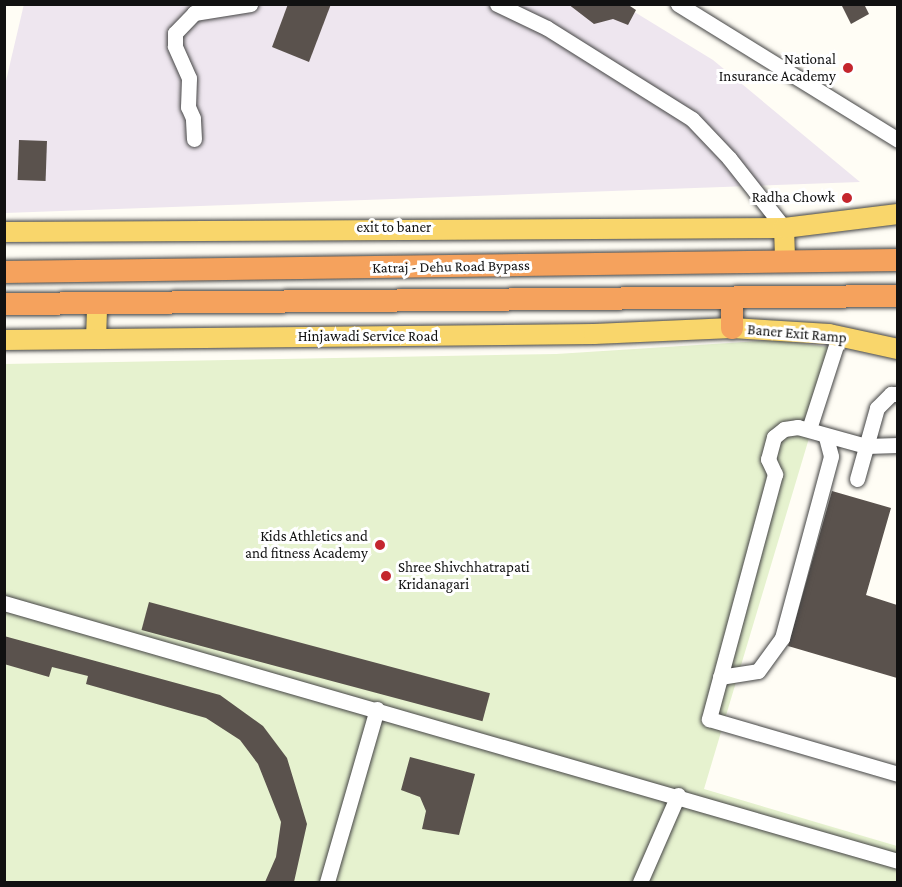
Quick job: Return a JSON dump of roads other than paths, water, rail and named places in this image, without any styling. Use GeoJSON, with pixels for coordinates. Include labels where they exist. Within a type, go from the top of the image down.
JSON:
{"type":"FeatureCollection","features":[{"type":"Feature","properties":{"kind":"highway","name":"Katraj - Dehu Road Bypass"},"geometry":{"type":"LineString","coordinates":[[4,272],[897,260]]}},
{"type":"Feature","properties":{"kind":"highway"},"geometry":{"type":"LineString","coordinates":[[4,304],[897,296]]}},
{"type":"Feature","properties":{"kind":"highway"},"geometry":{"type":"LineString","coordinates":[[732,298],[732,328]]}},
{"type":"Feature","properties":{"kind":"main road"},"geometry":{"type":"LineString","coordinates":[[785,261],[784,228],[897,214]]}},
{"type":"Feature","properties":{"kind":"main road","name":"exit to baner"},"geometry":{"type":"LineString","coordinates":[[4,232],[784,228]]}},
{"type":"Feature","properties":{"kind":"main road"},"geometry":{"type":"LineString","coordinates":[[96,339],[97,304]]}},
{"type":"Feature","properties":{"kind":"main road","name":"Baner Exit Ramp"},"geometry":{"type":"LineString","coordinates":[[732,328],[839,336],[897,349]]}},
{"type":"Feature","properties":{"kind":"main road","name":"Hinjawadi Service Road"},"geometry":{"type":"LineString","coordinates":[[4,340],[594,334],[732,328]]}},
{"type":"Feature","properties":{"kind":"street"},"geometry":{"type":"LineString","coordinates":[[194,139],[193,118],[188,107],[189,78],[175,46],[175,33],[194,13],[250,4]]}},
{"type":"Feature","properties":{"kind":"street"},"geometry":{"type":"LineString","coordinates":[[497,4],[547,28],[692,119],[729,158],[784,228]]}},
{"type":"Feature","properties":{"kind":"street"},"geometry":{"type":"LineString","coordinates":[[678,4],[897,140]]}},
{"type":"Feature","properties":{"kind":"street"},"geometry":{"type":"LineString","coordinates":[[809,429],[839,336]]}},
{"type":"Feature","properties":{"kind":"street"},"geometry":{"type":"LineString","coordinates":[[857,479],[877,408],[891,394],[897,394]]}},
{"type":"Feature","properties":{"kind":"street"},"geometry":{"type":"LineString","coordinates":[[897,445],[866,446],[826,437],[809,429],[784,429],[768,448],[775,474],[709,719],[897,774]]}},
{"type":"Feature","properties":{"kind":"street"},"geometry":{"type":"LineString","coordinates":[[720,677],[758,671],[782,638],[831,456],[826,437]]}},
{"type":"Feature","properties":{"kind":"street"},"geometry":{"type":"LineString","coordinates":[[4,603],[678,795],[897,861]]}},
{"type":"Feature","properties":{"kind":"street"},"geometry":{"type":"LineString","coordinates":[[327,882],[377,709]]}},
{"type":"Feature","properties":{"kind":"street"},"geometry":{"type":"LineString","coordinates":[[640,882],[678,795]]}},
{"type":"Feature","properties":{"kind":"place","name":"National Insurance Academy"},"geometry":{"type":"Point","coordinates":[848,68]}},
{"type":"Feature","properties":{"kind":"place","name":"Radha Chowk"},"geometry":{"type":"Point","coordinates":[847,198]}},
{"type":"Feature","properties":{"kind":"place","name":"Kids Athletics and and fitness Academy"},"geometry":{"type":"Point","coordinates":[380,545]}},
{"type":"Feature","properties":{"kind":"place","name":"Shree Shivchhatrapati Kridanagari"},"geometry":{"type":"Point","coordinates":[386,576]}}]}
